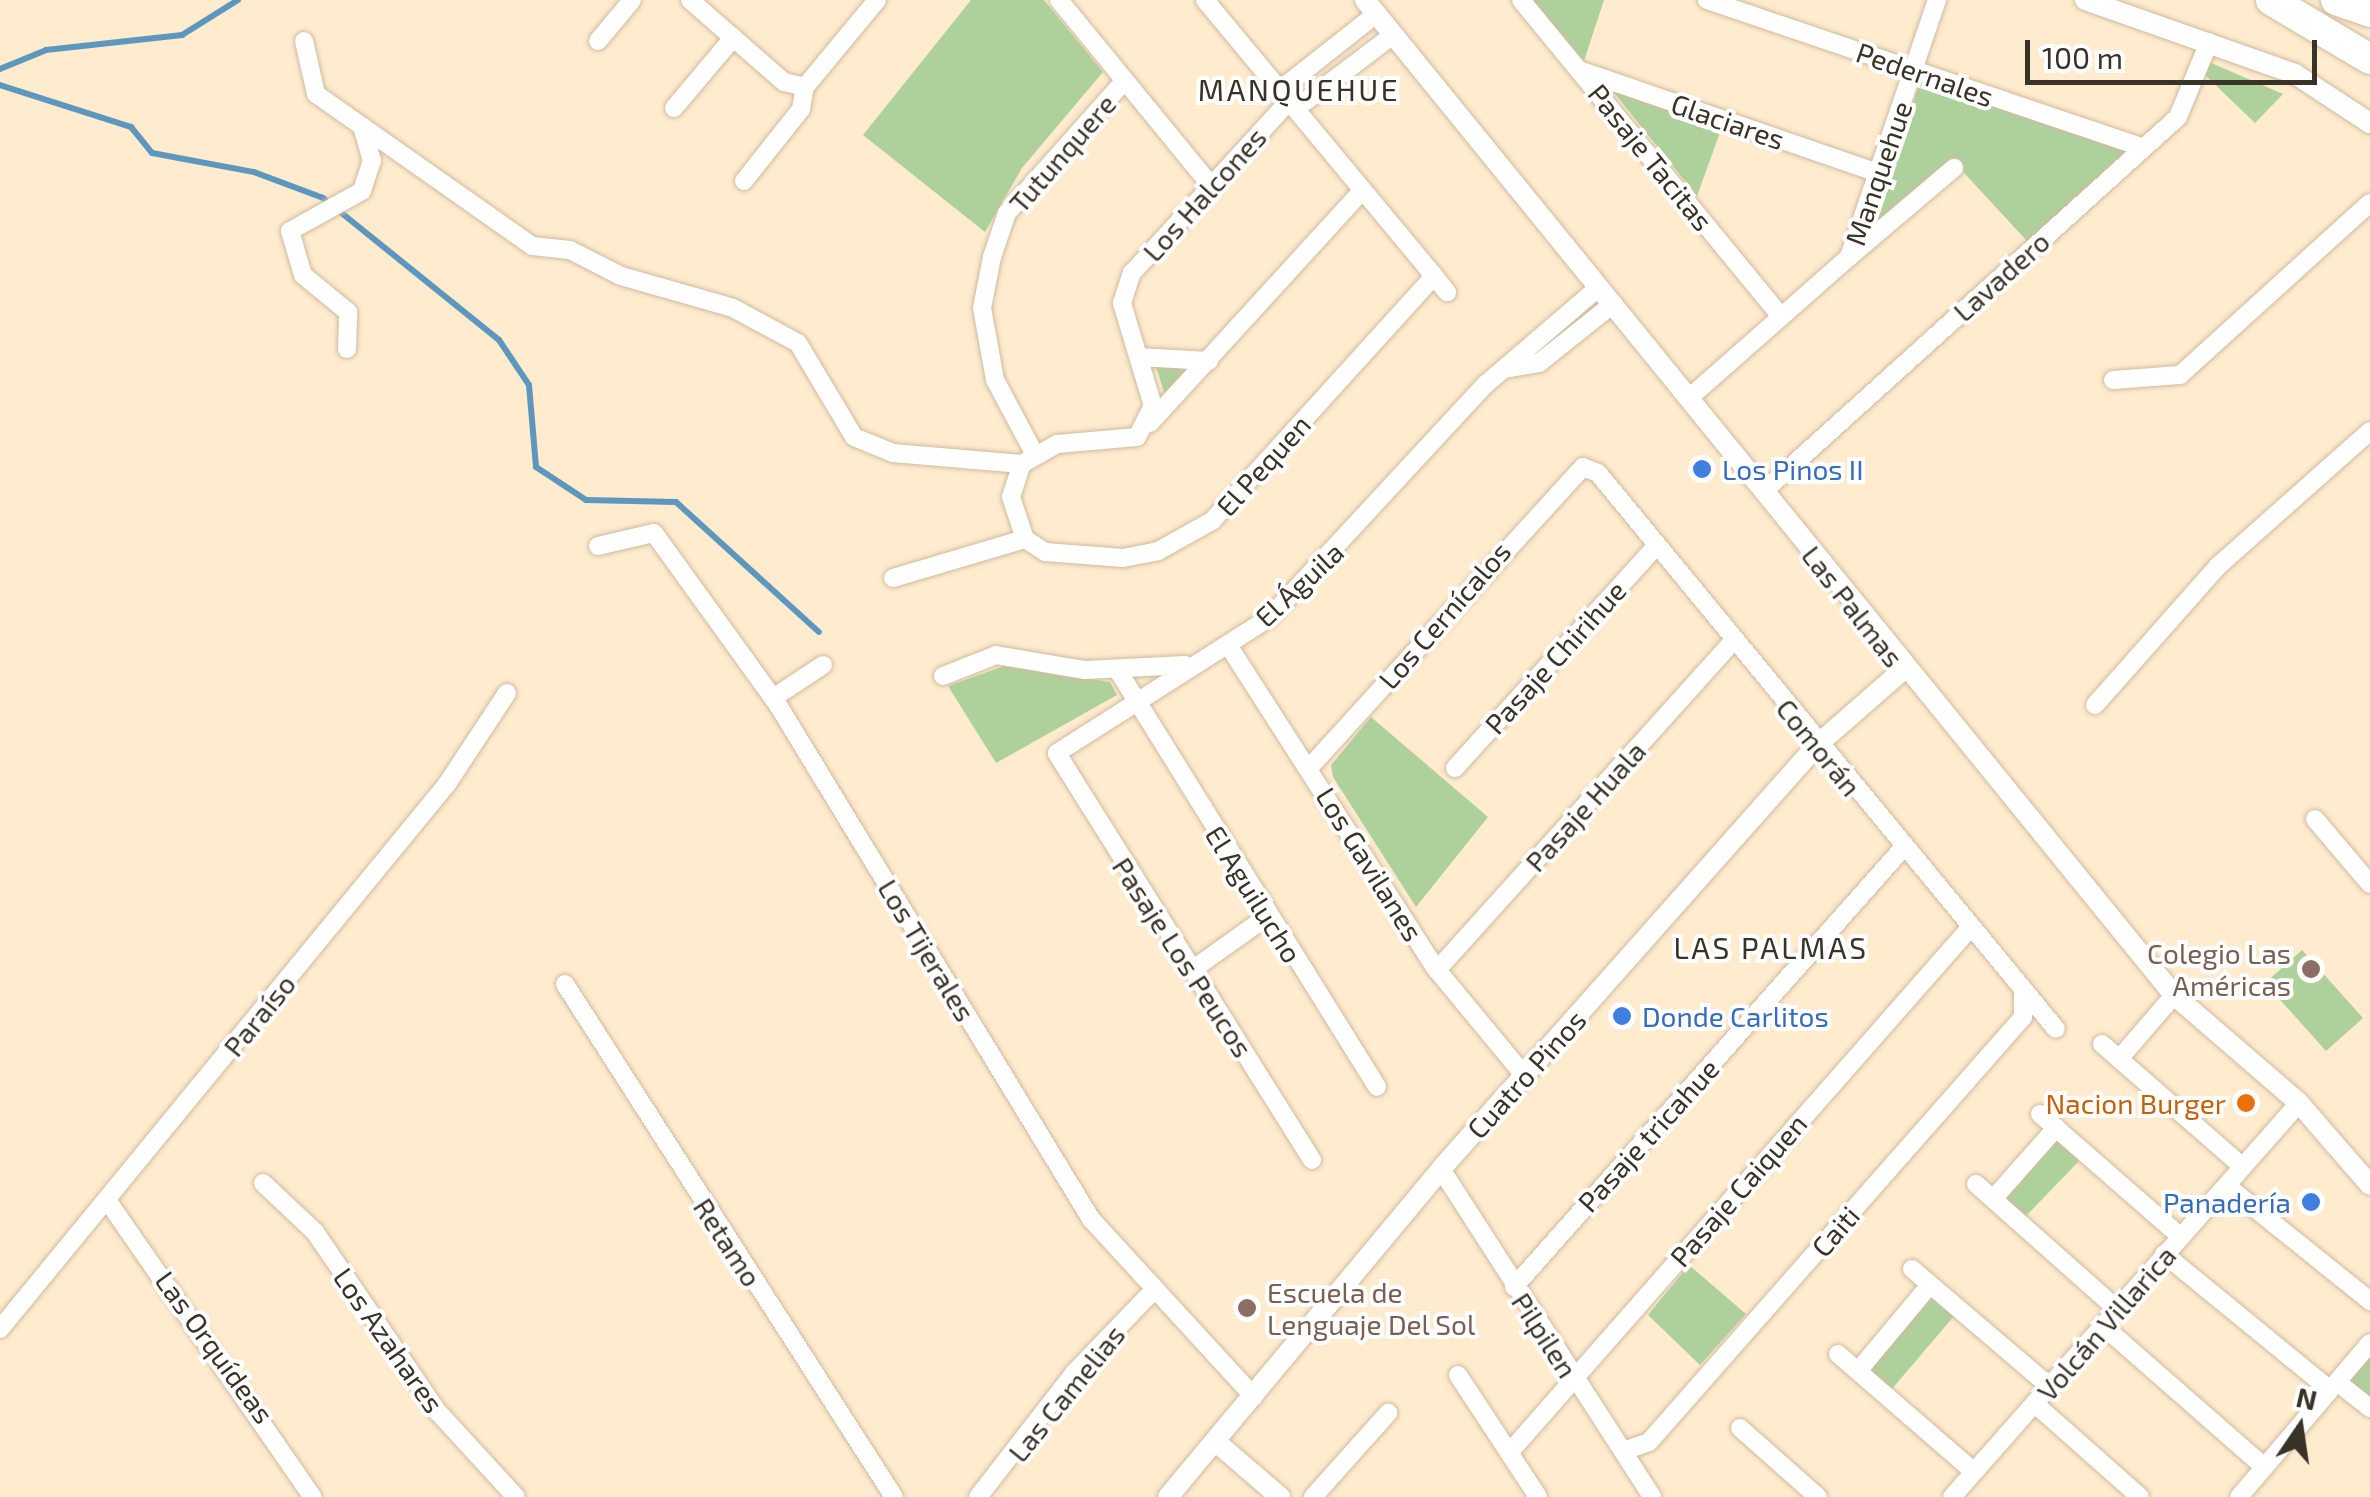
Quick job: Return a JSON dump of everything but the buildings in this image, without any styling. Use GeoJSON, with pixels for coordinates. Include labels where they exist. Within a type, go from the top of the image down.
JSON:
{"type":"FeatureCollection","features":[{"type":"Feature","properties":{"kind":"highway"},"geometry":{"type":"LineString","coordinates":[[2271,0],[2370,58]]}},
{"type":"Feature","properties":{"kind":"highway"},"geometry":{"type":"LineString","coordinates":[[2336,0],[2370,12]]}},
{"type":"Feature","properties":{"kind":"street"},"geometry":{"type":"LineString","coordinates":[[598,41],[632,0]]}},
{"type":"Feature","properties":{"kind":"street"},"geometry":{"type":"LineString","coordinates":[[690,0],[784,82],[806,87]]}},
{"type":"Feature","properties":{"kind":"street"},"geometry":{"type":"LineString","coordinates":[[744,180],[800,109],[806,87],[872,7],[850,0]]}},
{"type":"Feature","properties":{"kind":"street"},"geometry":{"type":"LineString","coordinates":[[1059,0],[1212,187]]}},
{"type":"Feature","properties":{"kind":"street"},"geometry":{"type":"LineString","coordinates":[[1206,0],[1448,292]]}},
{"type":"Feature","properties":{"kind":"street","name":"Pasaje Tacitas"},"geometry":{"type":"LineString","coordinates":[[1521,0],[1780,314]]}},
{"type":"Feature","properties":{"kind":"street","name":"Pedernales"},"geometry":{"type":"LineString","coordinates":[[1706,0],[2143,148]]}},
{"type":"Feature","properties":{"kind":"street","name":"Manquehue"},"geometry":{"type":"LineString","coordinates":[[1689,398],[1849,257],[1937,0]]}},
{"type":"Feature","properties":{"kind":"street"},"geometry":{"type":"LineString","coordinates":[[2086,0],[2295,74],[2370,122]]}},
{"type":"Feature","properties":{"kind":"street","name":"Los Halcones"},"geometry":{"type":"LineString","coordinates":[[1137,437],[1154,406],[1122,303],[1132,273],[1289,101],[1290,82],[1370,7]]}},
{"type":"Feature","properties":{"kind":"street","name":"Las Palmas"},"geometry":{"type":"LineString","coordinates":[[1370,7],[1689,398],[1903,670],[2174,995],[2299,1103],[2370,1185]]}},
{"type":"Feature","properties":{"kind":"street","name":"Los Halcones"},"geometry":{"type":"LineString","coordinates":[[1289,101],[1306,101],[1393,35]]}},
{"type":"Feature","properties":{"kind":"street"},"geometry":{"type":"LineString","coordinates":[[674,108],[732,38]]}},
{"type":"Feature","properties":{"kind":"street"},"geometry":{"type":"LineString","coordinates":[[304,41],[316,94],[532,246],[570,250],[621,276],[733,308],[798,342],[854,438],[893,453],[1028,458],[1137,437],[1362,190]]}},
{"type":"Feature","properties":{"kind":"street","name":"Lavadero"},"geometry":{"type":"LineString","coordinates":[[1764,492],[2178,117],[2209,42]]}},
{"type":"Feature","properties":{"kind":"street","name":"Glaciares"},"geometry":{"type":"LineString","coordinates":[[1579,70],[1876,172]]}},
{"type":"Feature","properties":{"kind":"street","name":"Tutunquere"},"geometry":{"type":"LineString","coordinates":[[1028,458],[996,380],[982,308],[992,257],[1016,201],[1124,81]]}},
{"type":"Feature","properties":{"kind":"street"},"geometry":{"type":"LineString","coordinates":[[348,349],[348,312],[303,274],[290,231],[362,191],[372,161],[362,126]]}},
{"type":"Feature","properties":{"kind":"street"},"geometry":{"type":"LineString","coordinates":[[1849,257],[1954,168]]}},
{"type":"Feature","properties":{"kind":"street"},"geometry":{"type":"LineString","coordinates":[[2113,380],[2180,375],[2370,203]]}},
{"type":"Feature","properties":{"kind":"street","name":"El Pequen"},"geometry":{"type":"LineString","coordinates":[[1025,539],[1045,552],[1123,558],[1158,552],[1212,522],[1434,276]]}},
{"type":"Feature","properties":{"kind":"street","name":"El Águila"},"geometry":{"type":"LineString","coordinates":[[1056,752],[1186,665],[1228,645],[1315,577],[1504,369],[1599,287]]}},
{"type":"Feature","properties":{"kind":"street","name":"El Águila"},"geometry":{"type":"LineString","coordinates":[[1504,369],[1539,363],[1613,304]]}},
{"type":"Feature","properties":{"kind":"street"},"geometry":{"type":"LineString","coordinates":[[1140,356],[1210,361]]}},
{"type":"Feature","properties":{"kind":"street"},"geometry":{"type":"LineString","coordinates":[[2095,705],[2218,566],[2370,431]]}},
{"type":"Feature","properties":{"kind":"street"},"geometry":{"type":"LineString","coordinates":[[893,578],[1025,539],[1012,497],[1028,458]]}},
{"type":"Feature","properties":{"kind":"street","name":"Comorán"},"geometry":{"type":"LineString","coordinates":[[1583,467],[1656,546],[2022,994],[2056,1029]]}},
{"type":"Feature","properties":{"kind":"street","name":"Los Cernícalos"},"geometry":{"type":"LineString","coordinates":[[1310,768],[1583,467]]}},
{"type":"Feature","properties":{"kind":"street","name":"Los Tijerales"},"geometry":{"type":"LineString","coordinates":[[598,546],[654,534],[773,698],[1090,1220],[1254,1397]]}},
{"type":"Feature","properties":{"kind":"street","name":"Pasaje Chirihue"},"geometry":{"type":"LineString","coordinates":[[1454,768],[1656,546]]}},
{"type":"Feature","properties":{"kind":"street","name":"Pasaje Huala"},"geometry":{"type":"LineString","coordinates":[[1437,970],[1733,642]]}},
{"type":"Feature","properties":{"kind":"street","name":"Los Gavilanes"},"geometry":{"type":"LineString","coordinates":[[1228,645],[1437,970],[1524,1075]]}},
{"type":"Feature","properties":{"kind":"street"},"geometry":{"type":"LineString","coordinates":[[943,676],[996,655],[1117,669],[1186,665]]}},
{"type":"Feature","properties":{"kind":"street"},"geometry":{"type":"LineString","coordinates":[[773,698],[823,665]]}},
{"type":"Feature","properties":{"kind":"street","name":"El Aguilucho"},"geometry":{"type":"LineString","coordinates":[[1117,669],[1132,700],[1377,1087]]}},
{"type":"Feature","properties":{"kind":"street","name":"Cuatro Pinos"},"geometry":{"type":"LineString","coordinates":[[1168,1497],[1441,1169],[1817,745],[1903,670]]}},
{"type":"Feature","properties":{"kind":"street","name":"Paraíso"},"geometry":{"type":"LineString","coordinates":[[0,1329],[447,784],[508,693]]}},
{"type":"Feature","properties":{"kind":"street","name":"Pasaje Los Peucos"},"geometry":{"type":"LineString","coordinates":[[1056,752],[1312,1160]]}},
{"type":"Feature","properties":{"kind":"street"},"geometry":{"type":"LineString","coordinates":[[2315,819],[2370,884]]}},
{"type":"Feature","properties":{"kind":"street","name":"Pasaje tricahue"},"geometry":{"type":"LineString","coordinates":[[1514,1286],[1902,849]]}},
{"type":"Feature","properties":{"kind":"street"},"geometry":{"type":"LineString","coordinates":[[1192,970],[1269,915]]}},
{"type":"Feature","properties":{"kind":"street","name":"Pasaje Caiquen"},"geometry":{"type":"LineString","coordinates":[[1509,1453],[1969,930]]}},
{"type":"Feature","properties":{"kind":"street","name":"Retamo"},"geometry":{"type":"LineString","coordinates":[[565,984],[894,1497]]}},
{"type":"Feature","properties":{"kind":"street","name":"Caiti"},"geometry":{"type":"LineString","coordinates":[[1626,1450],[1650,1442],[2010,1032],[2022,1017],[2022,994]]}},
{"type":"Feature","properties":{"kind":"street"},"geometry":{"type":"LineString","coordinates":[[2119,1059],[2174,995]]}},
{"type":"Feature","properties":{"kind":"street"},"geometry":{"type":"LineString","coordinates":[[2102,1044],[2244,1168]]}},
{"type":"Feature","properties":{"kind":"street","name":"Volcán Villarica"},"geometry":{"type":"LineString","coordinates":[[1958,1495],[1974,1472],[2299,1103]]}},
{"type":"Feature","properties":{"kind":"street"},"geometry":{"type":"LineString","coordinates":[[2040,1114],[2180,1238]]}},
{"type":"Feature","properties":{"kind":"street"},"geometry":{"type":"LineString","coordinates":[[1994,1198],[2056,1128]]}},
{"type":"Feature","properties":{"kind":"street","name":"Pilpilen"},"geometry":{"type":"LineString","coordinates":[[1441,1169],[1573,1377],[1626,1450],[1652,1497]]}},
{"type":"Feature","properties":{"kind":"street","name":"Los Azahares"},"geometry":{"type":"LineString","coordinates":[[264,1182],[315,1232],[438,1412],[516,1497]]}},
{"type":"Feature","properties":{"kind":"street"},"geometry":{"type":"LineString","coordinates":[[1976,1184],[2117,1309]]}},
{"type":"Feature","properties":{"kind":"street"},"geometry":{"type":"LineString","coordinates":[[2227,1186],[2370,1302]]}},
{"type":"Feature","properties":{"kind":"street","name":"Las Orquídeas"},"geometry":{"type":"LineString","coordinates":[[106,1200],[313,1497]]}},
{"type":"Feature","properties":{"kind":"street"},"geometry":{"type":"LineString","coordinates":[[2164,1254],[2333,1386],[2370,1408]]}},
{"type":"Feature","properties":{"kind":"street"},"geometry":{"type":"LineString","coordinates":[[1912,1269],[2050,1386]]}},
{"type":"Feature","properties":{"kind":"street"},"geometry":{"type":"LineString","coordinates":[[1858,1371],[1930,1284]]}},
{"type":"Feature","properties":{"kind":"street","name":"Las Camelias"},"geometry":{"type":"LineString","coordinates":[[978,1497],[1075,1372],[1154,1290]]}},
{"type":"Feature","properties":{"kind":"street"},"geometry":{"type":"LineString","coordinates":[[2102,1325],[2264,1466]]}},
{"type":"Feature","properties":{"kind":"street"},"geometry":{"type":"LineString","coordinates":[[2239,1497],[2370,1343]]}},
{"type":"Feature","properties":{"kind":"street"},"geometry":{"type":"LineString","coordinates":[[1838,1354],[1974,1472]]}},
{"type":"Feature","properties":{"kind":"street"},"geometry":{"type":"LineString","coordinates":[[1458,1376],[1538,1497]]}},
{"type":"Feature","properties":{"kind":"street"},"geometry":{"type":"LineString","coordinates":[[2035,1404],[2140,1497]]}},
{"type":"Feature","properties":{"kind":"street"},"geometry":{"type":"LineString","coordinates":[[1313,1497],[1388,1413]]}},
{"type":"Feature","properties":{"kind":"street"},"geometry":{"type":"LineString","coordinates":[[1740,1428],[1818,1497]]}},
{"type":"Feature","properties":{"kind":"street"},"geometry":{"type":"LineString","coordinates":[[1215,1442],[1280,1497]]}},
{"type":"Feature","properties":{"kind":"green space"},"geometry":{"type":"Polygon","coordinates":[[[971,0],[1044,0],[1103,72],[1022,168],[985,232],[863,135],[971,0]]]}},
{"type":"Feature","properties":{"kind":"green space"},"geometry":{"type":"Polygon","coordinates":[[[1532,0],[1604,0],[1584,61],[1532,0]]]}},
{"type":"Feature","properties":{"kind":"green space"},"geometry":{"type":"Polygon","coordinates":[[[2209,62],[2283,94],[2255,123],[2204,74],[2209,62]]]}},
{"type":"Feature","properties":{"kind":"green space"},"geometry":{"type":"Polygon","coordinates":[[[1920,82],[2127,150],[2028,242],[1952,160],[1868,239],[1920,82]]]}},
{"type":"Feature","properties":{"kind":"green space"},"geometry":{"type":"Polygon","coordinates":[[[1611,89],[1722,127],[1697,196],[1611,89]]]}},
{"type":"Feature","properties":{"kind":"green space"},"geometry":{"type":"Polygon","coordinates":[[[1156,366],[1196,369],[1166,399],[1156,366]]]}},
{"type":"Feature","properties":{"kind":"green space"},"geometry":{"type":"Polygon","coordinates":[[[1004,666],[1110,682],[1117,695],[996,763],[948,686],[1004,666]]]}},
{"type":"Feature","properties":{"kind":"green space"},"geometry":{"type":"Polygon","coordinates":[[[1371,717],[1488,817],[1416,907],[1333,777],[1331,765],[1371,717]]]}},
{"type":"Feature","properties":{"kind":"green space"},"geometry":{"type":"Polygon","coordinates":[[[2302,950],[2363,1018],[2326,1051],[2265,983],[2302,950]]]}},
{"type":"Feature","properties":{"kind":"green space"},"geometry":{"type":"Polygon","coordinates":[[[2055,1130],[2080,1160],[2025,1217],[1997,1194],[2055,1130]]]}},
{"type":"Feature","properties":{"kind":"green space"},"geometry":{"type":"Polygon","coordinates":[[[1689,1265],[1746,1314],[1700,1365],[1648,1315],[1689,1265]]]}},
{"type":"Feature","properties":{"kind":"green space"},"geometry":{"type":"Polygon","coordinates":[[[1931,1295],[1955,1315],[1891,1390],[1865,1370],[1931,1295]]]}},
{"type":"Feature","properties":{"kind":"green space"},"geometry":{"type":"Polygon","coordinates":[[[2370,1355],[2370,1398],[2348,1379],[2370,1355]]]}},
{"type":"Feature","properties":{"kind":"waterway"},"geometry":{"type":"LineString","coordinates":[[0,69],[46,50],[182,35],[238,0]]}},
{"type":"Feature","properties":{"kind":"waterway"},"geometry":{"type":"LineString","coordinates":[[0,85],[131,127],[152,153],[254,172],[323,198],[499,340],[529,385],[536,467],[586,500],[676,502],[819,632]]}},
{"type":"Feature","properties":{"kind":"place","name":"Los Pinos II"},"geometry":{"type":"Point","coordinates":[1702,469]}},
{"type":"Feature","properties":{"kind":"place","name":"Colegio Las Américas"},"geometry":{"type":"Point","coordinates":[2311,969]}},
{"type":"Feature","properties":{"kind":"place","name":"Donde Carlitos"},"geometry":{"type":"Point","coordinates":[1622,1016]}},
{"type":"Feature","properties":{"kind":"place","name":"Nacion Burger"},"geometry":{"type":"Point","coordinates":[2246,1103]}},
{"type":"Feature","properties":{"kind":"place","name":"Panadería"},"geometry":{"type":"Point","coordinates":[2311,1202]}},
{"type":"Feature","properties":{"kind":"place","name":"Escuela de Lenguaje Del Sol"},"geometry":{"type":"Point","coordinates":[1247,1308]}},
{"type":"Feature","properties":{"kind":"district","name":"MANQUEHUE"},"geometry":{"type":"Point","coordinates":[1299,89]}},
{"type":"Feature","properties":{"kind":"district","name":"LAS PALMAS"},"geometry":{"type":"Point","coordinates":[1771,947]}}]}
